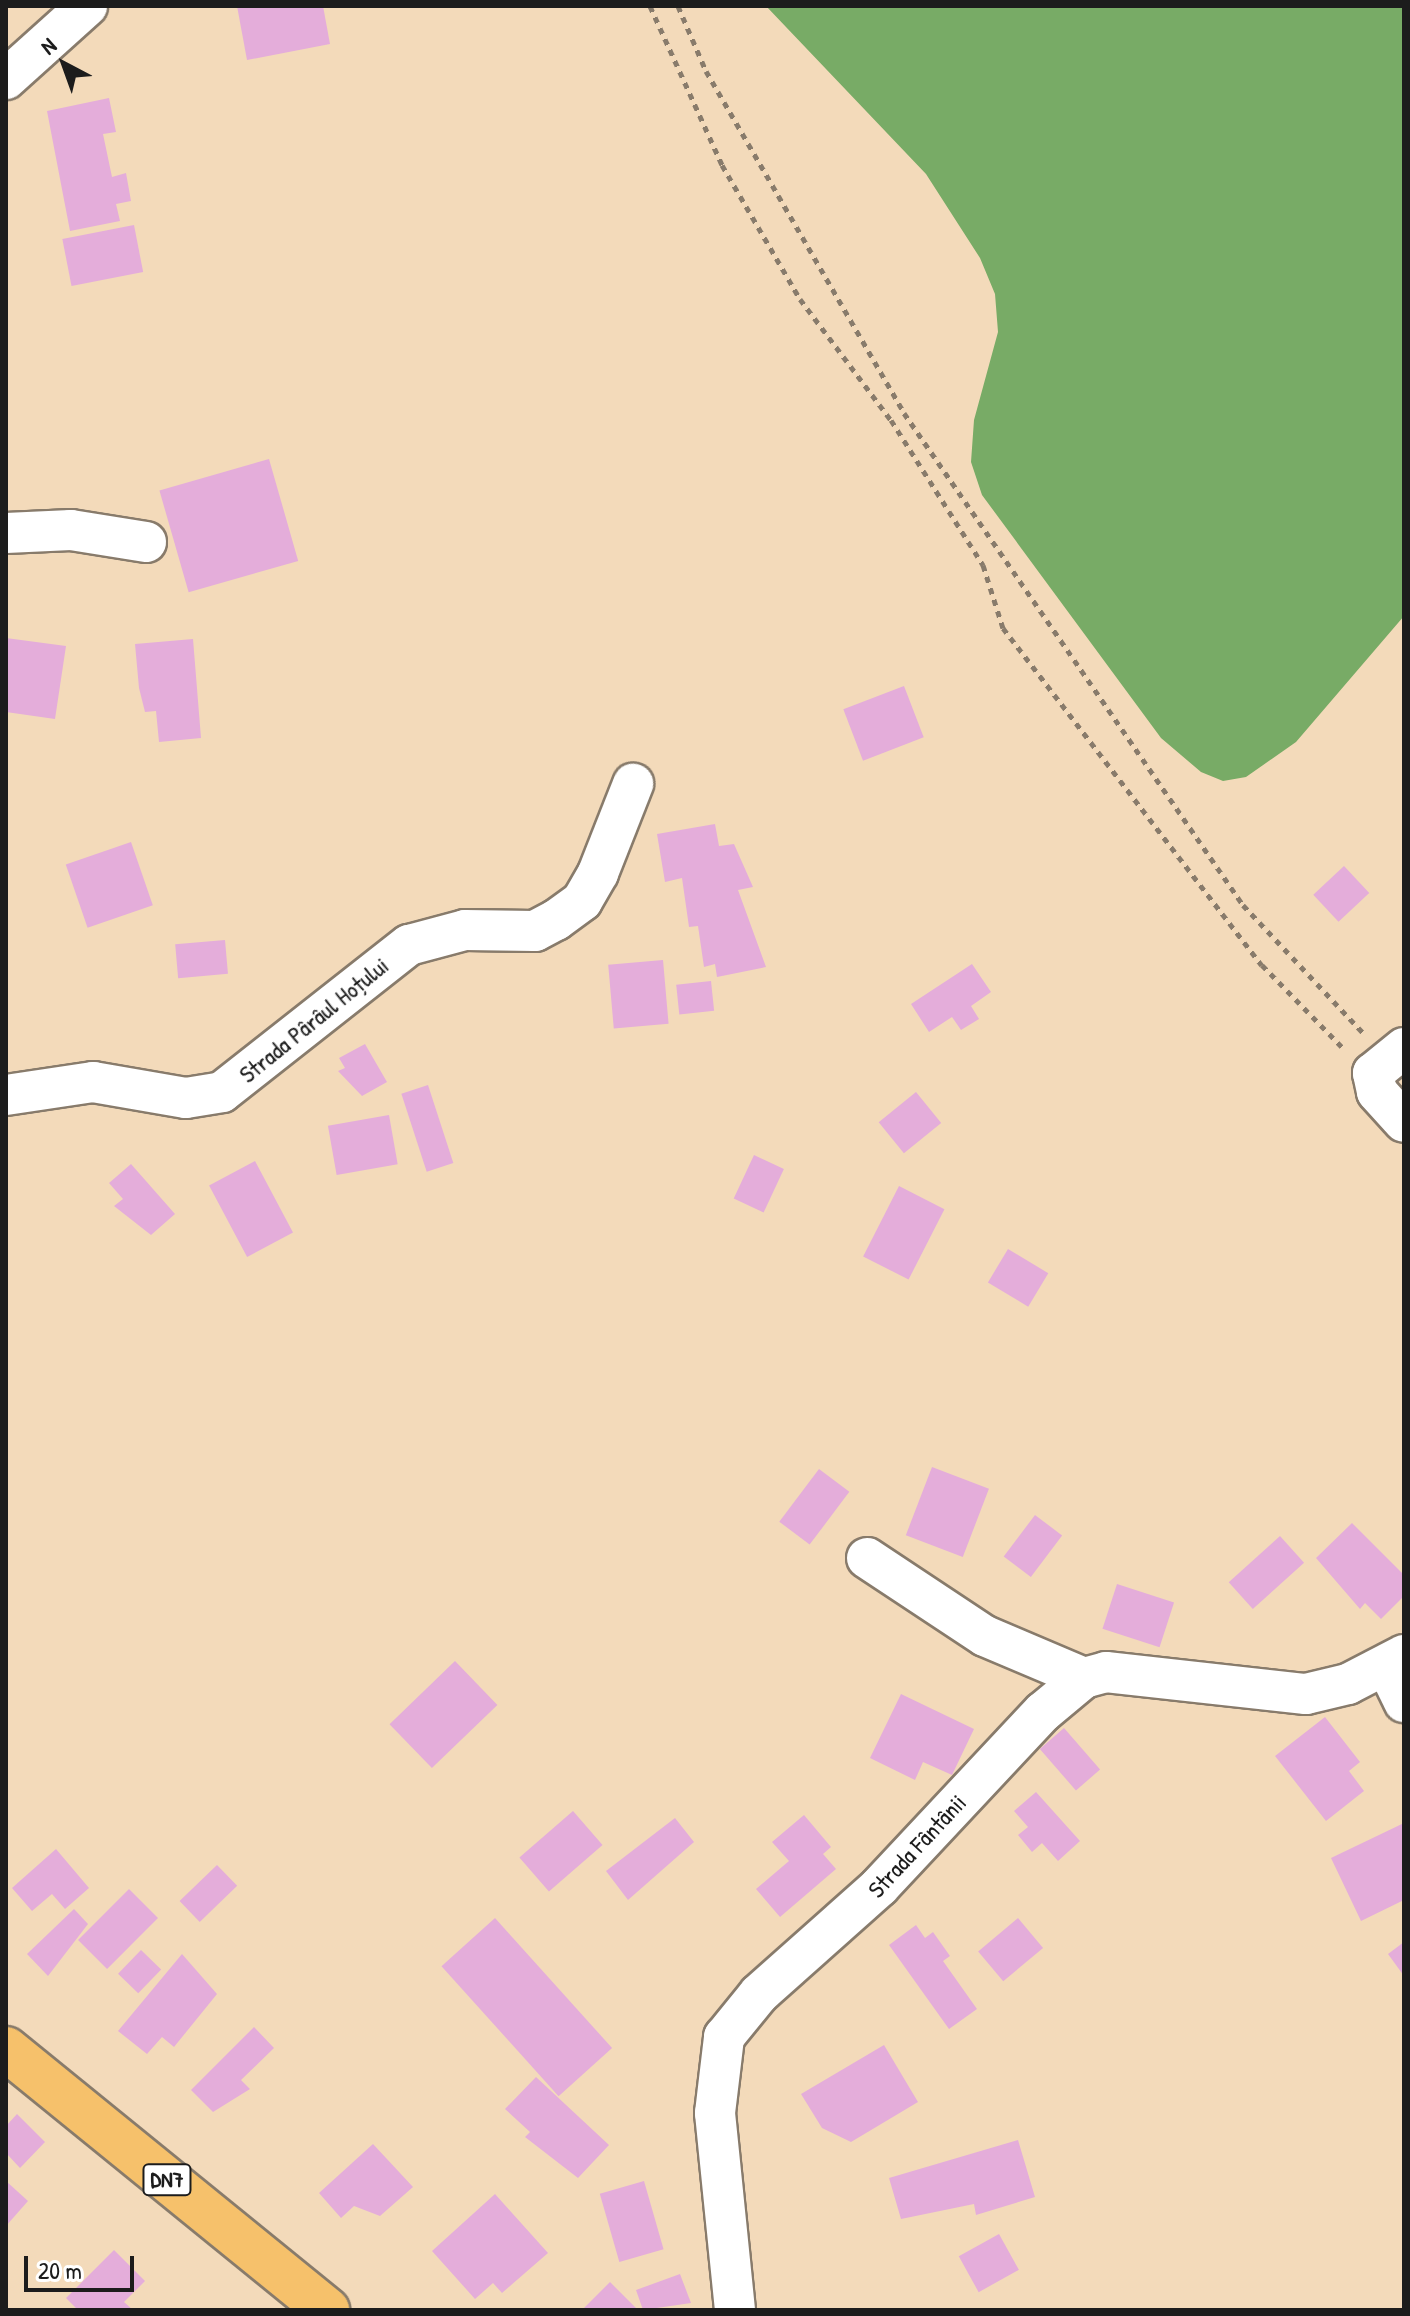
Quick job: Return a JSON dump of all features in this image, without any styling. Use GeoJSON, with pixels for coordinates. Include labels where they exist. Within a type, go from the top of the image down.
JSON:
{"type":"FeatureCollection","features":[{"type":"Feature","properties":{"kind":"highway","name":"DN7"},"geometry":{"type":"LineString","coordinates":[[6,2049],[327,2310]]}},
{"type":"Feature","properties":{"kind":"street"},"geometry":{"type":"LineString","coordinates":[[6,79],[87,6]]}},
{"type":"Feature","properties":{"kind":"street"},"geometry":{"type":"LineString","coordinates":[[6,533],[71,530],[146,542]]}},
{"type":"Feature","properties":{"kind":"street","name":"Strada Pârâul Hoțului"},"geometry":{"type":"LineString","coordinates":[[6,1095],[93,1082],[186,1098],[222,1092],[409,945],[465,930],[535,931],[582,901],[598,873],[633,784]]}},
{"type":"Feature","properties":{"kind":"street"},"geometry":{"type":"LineString","coordinates":[[1387,1059],[1377,1092],[1404,1122]]}},
{"type":"Feature","properties":{"kind":"street"},"geometry":{"type":"LineString","coordinates":[[867,1558],[985,1636],[1084,1678],[1135,1672],[1306,1694],[1395,1661],[1404,1702]]}},
{"type":"Feature","properties":{"kind":"street","name":"Strada Fântânii"},"geometry":{"type":"LineString","coordinates":[[744,2306],[715,2113],[724,2037],[742,2010],[869,1897],[1084,1678]]}},
{"type":"Feature","properties":{"kind":"path"},"geometry":{"type":"LineString","coordinates":[[650,6],[722,165],[800,299],[891,420],[983,565],[1003,628],[1262,965],[1387,1059]]}},
{"type":"Feature","properties":{"kind":"path"},"geometry":{"type":"LineString","coordinates":[[678,6],[706,71],[904,413],[1031,603],[1243,905],[1387,1059]]}},
{"type":"Feature","properties":{"kind":"green space"},"geometry":{"type":"Polygon","coordinates":[[[766,6],[1404,6],[1404,616],[1296,742],[1246,777],[1223,781],[1201,772],[1161,738],[982,495],[971,462],[974,420],[998,332],[995,294],[980,258],[926,174],[766,6]]]}},
{"type":"Feature","properties":{"kind":"building"},"geometry":{"type":"Polygon","coordinates":[[[237,6],[323,6],[330,44],[247,60],[237,6]]]}},
{"type":"Feature","properties":{"kind":"building"},"geometry":{"type":"Polygon","coordinates":[[[109,98],[116,132],[103,134],[112,177],[126,173],[131,201],[116,204],[120,221],[70,231],[47,111],[109,98]]]}},
{"type":"Feature","properties":{"kind":"building"},"geometry":{"type":"Polygon","coordinates":[[[134,225],[143,272],[72,286],[62,239],[134,225]]]}},
{"type":"Feature","properties":{"kind":"building"},"geometry":{"type":"Polygon","coordinates":[[[269,459],[298,561],[189,592],[159,490],[269,459]]]}},
{"type":"Feature","properties":{"kind":"building"},"geometry":{"type":"Polygon","coordinates":[[[6,638],[66,646],[55,719],[6,712],[6,638]]]}},
{"type":"Feature","properties":{"kind":"building"},"geometry":{"type":"Polygon","coordinates":[[[193,639],[201,738],[159,742],[156,711],[145,712],[139,688],[135,644],[193,639]]]}},
{"type":"Feature","properties":{"kind":"building"},"geometry":{"type":"Polygon","coordinates":[[[904,686],[924,737],[863,761],[843,709],[904,686]]]}},
{"type":"Feature","properties":{"kind":"building"},"geometry":{"type":"Polygon","coordinates":[[[715,824],[719,846],[734,844],[753,887],[738,890],[766,967],[717,977],[715,964],[704,967],[698,926],[689,927],[682,878],[665,882],[657,834],[715,824]]]}},
{"type":"Feature","properties":{"kind":"building"},"geometry":{"type":"Polygon","coordinates":[[[131,842],[153,905],[88,928],[66,864],[131,842]]]}},
{"type":"Feature","properties":{"kind":"building"},"geometry":{"type":"Polygon","coordinates":[[[1344,866],[1369,893],[1339,922],[1313,895],[1344,866]]]}},
{"type":"Feature","properties":{"kind":"building"},"geometry":{"type":"Polygon","coordinates":[[[225,940],[228,974],[178,978],[175,944],[225,940]]]}},
{"type":"Feature","properties":{"kind":"building"},"geometry":{"type":"Polygon","coordinates":[[[663,960],[669,1024],[614,1029],[608,965],[663,960]]]}},
{"type":"Feature","properties":{"kind":"building"},"geometry":{"type":"Polygon","coordinates":[[[972,964],[991,992],[971,1006],[979,1019],[961,1030],[952,1017],[929,1032],[911,1004],[972,964]]]}},
{"type":"Feature","properties":{"kind":"building"},"geometry":{"type":"Polygon","coordinates":[[[711,981],[714,1011],[679,1014],[676,985],[711,981]]]}},
{"type":"Feature","properties":{"kind":"building"},"geometry":{"type":"Polygon","coordinates":[[[365,1044],[387,1082],[362,1096],[338,1071],[345,1068],[339,1058],[365,1044]]]}},
{"type":"Feature","properties":{"kind":"building"},"geometry":{"type":"Polygon","coordinates":[[[428,1085],[453,1163],[427,1172],[401,1094],[428,1085]]]}},
{"type":"Feature","properties":{"kind":"building"},"geometry":{"type":"Polygon","coordinates":[[[916,1092],[941,1123],[904,1153],[879,1122],[916,1092]]]}},
{"type":"Feature","properties":{"kind":"building"},"geometry":{"type":"Polygon","coordinates":[[[389,1115],[398,1164],[337,1175],[328,1126],[389,1115]]]}},
{"type":"Feature","properties":{"kind":"building"},"geometry":{"type":"Polygon","coordinates":[[[754,1155],[784,1169],[764,1212],[734,1199],[754,1155]]]}},
{"type":"Feature","properties":{"kind":"building"},"geometry":{"type":"Polygon","coordinates":[[[255,1161],[293,1233],[247,1257],[209,1185],[255,1161]]]}},
{"type":"Feature","properties":{"kind":"building"},"geometry":{"type":"Polygon","coordinates":[[[131,1164],[175,1214],[151,1235],[114,1206],[123,1199],[109,1183],[131,1164]]]}},
{"type":"Feature","properties":{"kind":"building"},"geometry":{"type":"Polygon","coordinates":[[[899,1186],[944,1209],[909,1280],[863,1256],[899,1186]]]}},
{"type":"Feature","properties":{"kind":"building"},"geometry":{"type":"Polygon","coordinates":[[[1008,1249],[1048,1273],[1028,1307],[988,1282],[1008,1249]]]}},
{"type":"Feature","properties":{"kind":"building"},"geometry":{"type":"Polygon","coordinates":[[[932,1467],[989,1489],[963,1557],[906,1535],[932,1467]]]}},
{"type":"Feature","properties":{"kind":"building"},"geometry":{"type":"Polygon","coordinates":[[[819,1469],[849,1492],[810,1545],[779,1522],[819,1469]]]}},
{"type":"Feature","properties":{"kind":"building"},"geometry":{"type":"Polygon","coordinates":[[[1035,1515],[1062,1535],[1031,1577],[1004,1557],[1035,1515]]]}},
{"type":"Feature","properties":{"kind":"building"},"geometry":{"type":"Polygon","coordinates":[[[1352,1523],[1404,1575],[1404,1596],[1381,1619],[1365,1603],[1360,1609],[1316,1558],[1352,1523]]]}},
{"type":"Feature","properties":{"kind":"building"},"geometry":{"type":"Polygon","coordinates":[[[1280,1536],[1304,1563],[1253,1609],[1229,1582],[1280,1536]]]}},
{"type":"Feature","properties":{"kind":"building"},"geometry":{"type":"Polygon","coordinates":[[[1117,1584],[1174,1603],[1160,1647],[1102,1629],[1117,1584]]]}},
{"type":"Feature","properties":{"kind":"building"},"geometry":{"type":"Polygon","coordinates":[[[455,1661],[497,1705],[432,1768],[390,1724],[455,1661]]]}},
{"type":"Feature","properties":{"kind":"building"},"geometry":{"type":"Polygon","coordinates":[[[901,1694],[974,1729],[952,1775],[923,1762],[915,1780],[870,1758],[901,1694]]]}},
{"type":"Feature","properties":{"kind":"building"},"geometry":{"type":"Polygon","coordinates":[[[1325,1717],[1360,1762],[1349,1771],[1364,1791],[1326,1821],[1275,1756],[1325,1717]]]}},
{"type":"Feature","properties":{"kind":"building"},"geometry":{"type":"Polygon","coordinates":[[[1064,1728],[1100,1770],[1076,1791],[1040,1749],[1064,1728]]]}},
{"type":"Feature","properties":{"kind":"building"},"geometry":{"type":"Polygon","coordinates":[[[1036,1792],[1080,1841],[1058,1861],[1042,1843],[1032,1852],[1018,1835],[1028,1827],[1014,1811],[1036,1792]]]}},
{"type":"Feature","properties":{"kind":"building"},"geometry":{"type":"Polygon","coordinates":[[[573,1811],[603,1845],[549,1892],[519,1858],[573,1811]]]}},
{"type":"Feature","properties":{"kind":"building"},"geometry":{"type":"Polygon","coordinates":[[[804,1815],[831,1847],[823,1854],[836,1869],[780,1917],[756,1889],[789,1861],[772,1842],[804,1815]]]}},
{"type":"Feature","properties":{"kind":"building"},"geometry":{"type":"Polygon","coordinates":[[[675,1818],[694,1842],[628,1900],[606,1871],[675,1818]]]}},
{"type":"Feature","properties":{"kind":"building"},"geometry":{"type":"Polygon","coordinates":[[[1404,1823],[1404,1900],[1361,1921],[1331,1858],[1404,1823]]]}},
{"type":"Feature","properties":{"kind":"building"},"geometry":{"type":"Polygon","coordinates":[[[56,1849],[89,1888],[65,1909],[52,1894],[32,1911],[12,1888],[56,1849]]]}},
{"type":"Feature","properties":{"kind":"building"},"geometry":{"type":"Polygon","coordinates":[[[217,1865],[237,1886],[200,1922],[180,1901],[217,1865]]]}},
{"type":"Feature","properties":{"kind":"building"},"geometry":{"type":"Polygon","coordinates":[[[129,1889],[158,1918],[107,1969],[78,1940],[129,1889]]]}},
{"type":"Feature","properties":{"kind":"building"},"geometry":{"type":"Polygon","coordinates":[[[74,1909],[88,1924],[48,1976],[27,1954],[74,1909]]]}},
{"type":"Feature","properties":{"kind":"building"},"geometry":{"type":"Polygon","coordinates":[[[495,1918],[612,2048],[559,2096],[441,1966],[495,1918]]]}},
{"type":"Feature","properties":{"kind":"building"},"geometry":{"type":"Polygon","coordinates":[[[1018,1918],[1043,1948],[1003,1981],[978,1951],[1018,1918]]]}},
{"type":"Feature","properties":{"kind":"building"},"geometry":{"type":"Polygon","coordinates":[[[916,1925],[925,1938],[933,1932],[950,1956],[943,1961],[977,2009],[949,2029],[889,1945],[916,1925]]]}},
{"type":"Feature","properties":{"kind":"building"},"geometry":{"type":"Polygon","coordinates":[[[1404,1942],[1404,1976],[1388,1954],[1404,1942]]]}},
{"type":"Feature","properties":{"kind":"building"},"geometry":{"type":"Polygon","coordinates":[[[141,1950],[161,1969],[138,1993],[118,1974],[141,1950]]]}},
{"type":"Feature","properties":{"kind":"building"},"geometry":{"type":"Polygon","coordinates":[[[182,1954],[217,1994],[174,2047],[162,2037],[147,2054],[118,2031],[182,1954]]]}},
{"type":"Feature","properties":{"kind":"building"},"geometry":{"type":"Polygon","coordinates":[[[254,2027],[274,2048],[241,2080],[250,2089],[213,2112],[191,2090],[254,2027]]]}},
{"type":"Feature","properties":{"kind":"building"},"geometry":{"type":"Polygon","coordinates":[[[884,2045],[918,2102],[851,2142],[822,2128],[801,2094],[884,2045]]]}},
{"type":"Feature","properties":{"kind":"building"},"geometry":{"type":"Polygon","coordinates":[[[536,2077],[609,2145],[578,2178],[525,2137],[530,2132],[505,2109],[536,2077]]]}},
{"type":"Feature","properties":{"kind":"building"},"geometry":{"type":"Polygon","coordinates":[[[17,2114],[45,2142],[20,2168],[6,2153],[6,2126],[17,2114]]]}},
{"type":"Feature","properties":{"kind":"building"},"geometry":{"type":"Polygon","coordinates":[[[1018,2140],[1035,2197],[976,2215],[974,2204],[901,2219],[889,2178],[1018,2140]]]}},
{"type":"Feature","properties":{"kind":"building"},"geometry":{"type":"Polygon","coordinates":[[[373,2144],[413,2187],[380,2216],[354,2206],[341,2218],[319,2193],[373,2144]]]}},
{"type":"Feature","properties":{"kind":"building"},"geometry":{"type":"Polygon","coordinates":[[[6,2181],[28,2201],[6,2226],[6,2181]]]}},
{"type":"Feature","properties":{"kind":"building"},"geometry":{"type":"Polygon","coordinates":[[[644,2181],[664,2249],[619,2262],[600,2194],[644,2181]]]}},
{"type":"Feature","properties":{"kind":"building"},"geometry":{"type":"Polygon","coordinates":[[[495,2194],[548,2253],[502,2293],[493,2283],[475,2299],[432,2251],[495,2194]]]}},
{"type":"Feature","properties":{"kind":"building"},"geometry":{"type":"Polygon","coordinates":[[[999,2234],[1019,2270],[979,2292],[959,2256],[999,2234]]]}},
{"type":"Feature","properties":{"kind":"building"},"geometry":{"type":"Polygon","coordinates":[[[114,2250],[145,2281],[124,2302],[133,2310],[78,2310],[66,2298],[114,2250]]]}},
{"type":"Feature","properties":{"kind":"building"},"geometry":{"type":"Polygon","coordinates":[[[680,2274],[691,2303],[643,2310],[636,2290],[680,2274]]]}},
{"type":"Feature","properties":{"kind":"building"},"geometry":{"type":"Polygon","coordinates":[[[610,2282],[638,2310],[582,2310],[610,2282]]]}}]}
